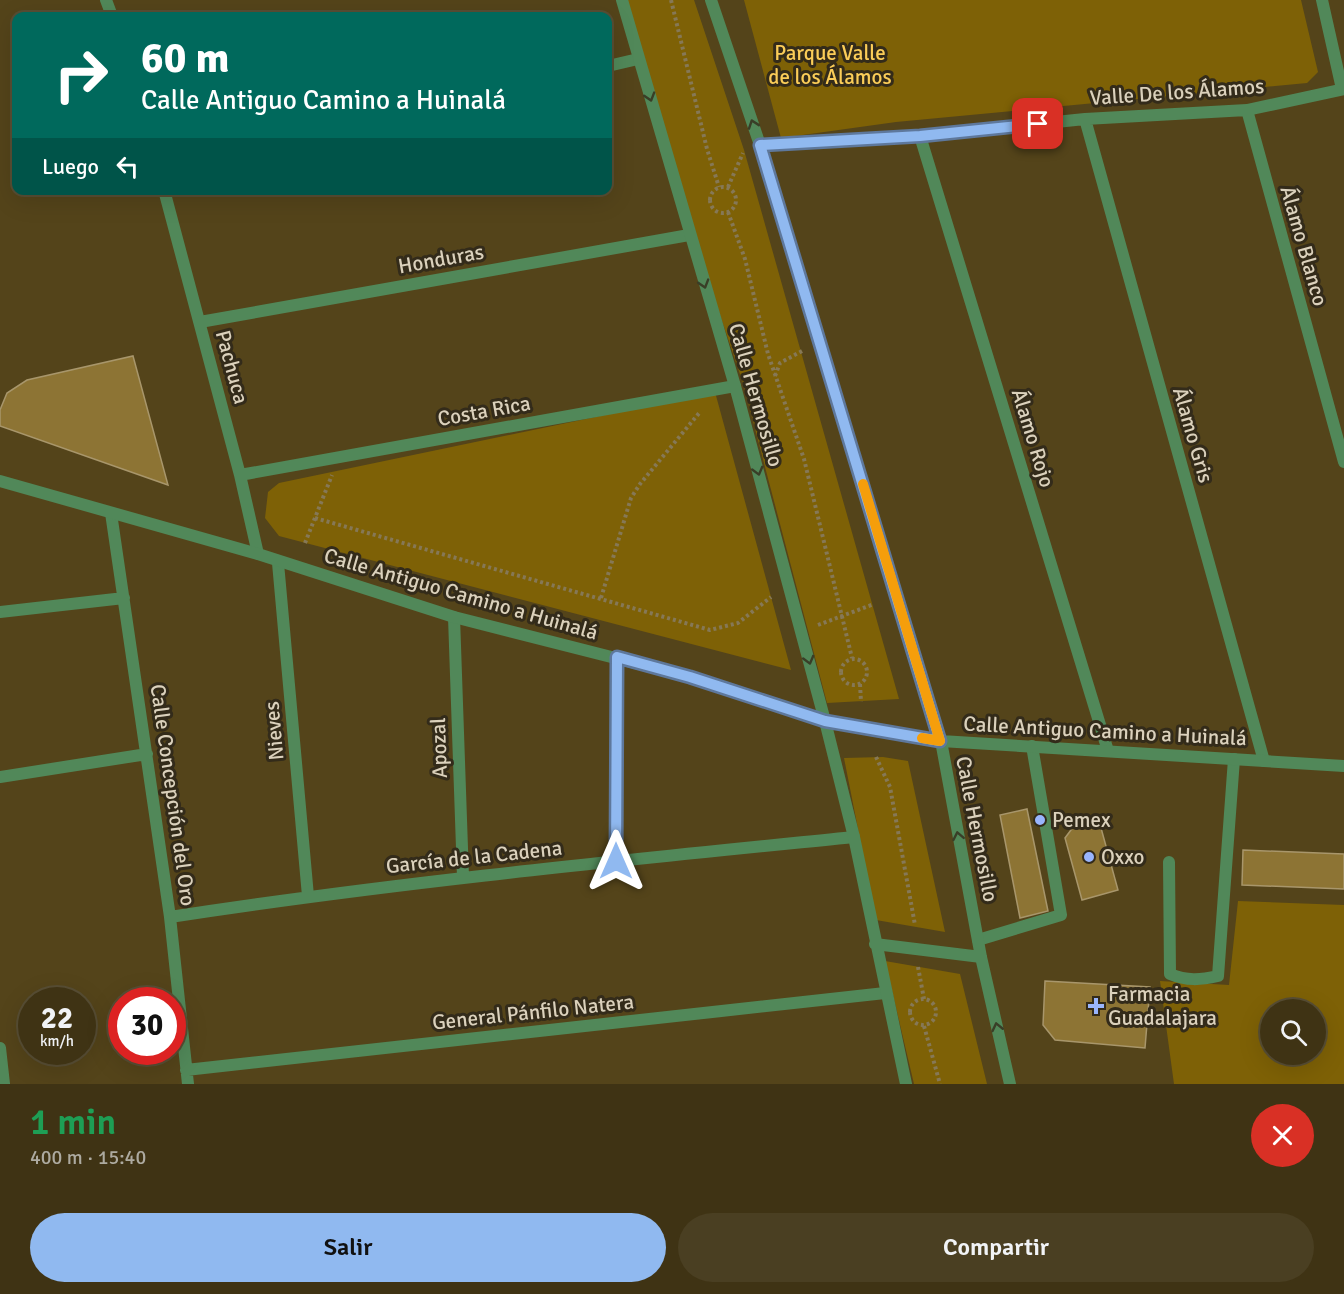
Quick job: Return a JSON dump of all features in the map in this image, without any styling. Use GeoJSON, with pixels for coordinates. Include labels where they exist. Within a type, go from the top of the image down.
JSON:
{"type":"FeatureCollection","features":[{"type":"Feature","properties":{"kind":"street","name":"Calle Hermosillo"},"geometry":{"type":"LineString","coordinates":[[622,0],[735,386],[825,721],[854,837],[885,993],[906,1084]]}},
{"type":"Feature","properties":{"kind":"street","name":"Calle Hermosillo"},"geometry":{"type":"LineString","coordinates":[[711,0],[760,145],[940,741],[981,957],[1010,1084]]}},
{"type":"Feature","properties":{"kind":"street"},"geometry":{"type":"LineString","coordinates":[[1322,0],[1343,89]]}},
{"type":"Feature","properties":{"kind":"street"},"geometry":{"type":"LineString","coordinates":[[612,65],[638,59]]}},
{"type":"Feature","properties":{"kind":"street","name":"Valle De los Álamos"},"geometry":{"type":"LineString","coordinates":[[760,145],[920,136],[1084,119],[1246,111],[1343,89]]}},
{"type":"Feature","properties":{"kind":"street","name":"Álamo Blanco"},"geometry":{"type":"LineString","coordinates":[[1246,111],[1344,462]]}},
{"type":"Feature","properties":{"kind":"street","name":"Álamo Gris"},"geometry":{"type":"LineString","coordinates":[[1084,119],[1264,761]]}},
{"type":"Feature","properties":{"kind":"street","name":"Álamo Rojo"},"geometry":{"type":"LineString","coordinates":[[920,136],[1108,751]]}},
{"type":"Feature","properties":{"kind":"street","name":"Pachuca"},"geometry":{"type":"LineString","coordinates":[[165,195],[240,475],[258,555]]}},
{"type":"Feature","properties":{"kind":"street","name":"Honduras"},"geometry":{"type":"LineString","coordinates":[[200,322],[689,235]]}},
{"type":"Feature","properties":{"kind":"street","name":"Costa Rica"},"geometry":{"type":"LineString","coordinates":[[240,475],[735,386]]}},
{"type":"Feature","properties":{"kind":"street","name":"Calle Antiguo Camino a Huinalá"},"geometry":{"type":"LineString","coordinates":[[0,481],[258,555],[454,617],[690,677],[825,721],[940,741],[1344,766]]}},
{"type":"Feature","properties":{"kind":"street","name":"Calle Concepción del Oro"},"geometry":{"type":"LineString","coordinates":[[111,513],[170,917],[188,1084]]}},
{"type":"Feature","properties":{"kind":"street","name":"Nieves"},"geometry":{"type":"LineString","coordinates":[[278,563],[308,896]]}},
{"type":"Feature","properties":{"kind":"street"},"geometry":{"type":"LineString","coordinates":[[0,612],[124,598]]}},
{"type":"Feature","properties":{"kind":"street","name":"Apozal"},"geometry":{"type":"LineString","coordinates":[[454,617],[463,877]]}},
{"type":"Feature","properties":{"kind":"street"},"geometry":{"type":"LineString","coordinates":[[616,861],[617,657]]}},
{"type":"Feature","properties":{"kind":"street"},"geometry":{"type":"LineString","coordinates":[[978,940],[1060,915],[1032,746]]}},
{"type":"Feature","properties":{"kind":"street"},"geometry":{"type":"LineString","coordinates":[[0,777],[147,754]]}},
{"type":"Feature","properties":{"kind":"street"},"geometry":{"type":"LineString","coordinates":[[1169,861],[1170,974],[1182,979],[1200,980],[1218,976],[1234,759]]}},
{"type":"Feature","properties":{"kind":"street","name":"García de la Cadena"},"geometry":{"type":"LineString","coordinates":[[170,917],[308,896],[463,877],[854,837]]}},
{"type":"Feature","properties":{"kind":"street"},"geometry":{"type":"LineString","coordinates":[[875,944],[981,957]]}},
{"type":"Feature","properties":{"kind":"street","name":"General Pánfilo Natera"},"geometry":{"type":"LineString","coordinates":[[186,1070],[885,993]]}},
{"type":"Feature","properties":{"kind":"street"},"geometry":{"type":"LineString","coordinates":[[0,1048],[4,1084]]}},
{"type":"Feature","properties":{"kind":"path"},"geometry":{"type":"LineString","coordinates":[[671,0],[707,149],[719,187]]}},
{"type":"Feature","properties":{"kind":"path"},"geometry":{"type":"LineString","coordinates":[[728,187],[744,150]]}},
{"type":"Feature","properties":{"kind":"path"},"geometry":{"type":"LineString","coordinates":[[719,187],[728,187],[734,193],[736,201],[728,212],[720,213],[710,204],[710,195],[719,187]]}},
{"type":"Feature","properties":{"kind":"path"},"geometry":{"type":"LineString","coordinates":[[728,212],[742,248],[775,376],[809,477],[852,658]]}},
{"type":"Feature","properties":{"kind":"path"},"geometry":{"type":"LineString","coordinates":[[775,376],[780,363],[802,351]]}},
{"type":"Feature","properties":{"kind":"path"},"geometry":{"type":"LineString","coordinates":[[601,598],[631,498],[702,408]]}},
{"type":"Feature","properties":{"kind":"path"},"geometry":{"type":"LineString","coordinates":[[305,543],[333,472]]}},
{"type":"Feature","properties":{"kind":"path"},"geometry":{"type":"LineString","coordinates":[[315,518],[710,630],[738,623],[771,597]]}},
{"type":"Feature","properties":{"kind":"path"},"geometry":{"type":"LineString","coordinates":[[807,629],[874,603]]}},
{"type":"Feature","properties":{"kind":"path"},"geometry":{"type":"LineString","coordinates":[[852,658],[863,661],[867,668],[867,676],[860,684],[861,702]]}},
{"type":"Feature","properties":{"kind":"path"},"geometry":{"type":"LineString","coordinates":[[852,658],[843,665],[841,674],[846,683],[860,684]]}},
{"type":"Feature","properties":{"kind":"path"},"geometry":{"type":"LineString","coordinates":[[876,758],[890,787],[915,925]]}},
{"type":"Feature","properties":{"kind":"path"},"geometry":{"type":"LineString","coordinates":[[918,966],[924,999]]}},
{"type":"Feature","properties":{"kind":"path"},"geometry":{"type":"LineString","coordinates":[[924,1026],[934,1020],[936,1012],[934,1005],[924,999],[913,1002],[909,1010],[912,1020],[924,1026],[940,1084]]}},
{"type":"Feature","properties":{"kind":"green space"},"geometry":{"type":"Polygon","coordinates":[[[625,0],[694,0],[744,150],[899,699],[827,703],[743,383],[707,277],[625,0]]]}},
{"type":"Feature","properties":{"kind":"green space","name":"Parque Valle de los Álamos"},"geometry":{"type":"Polygon","coordinates":[[[744,0],[1301,0],[1318,72],[1307,83],[896,122],[781,138],[744,0]]]}},
{"type":"Feature","properties":{"kind":"green space"},"geometry":{"type":"Polygon","coordinates":[[[715,392],[791,670],[279,536],[265,518],[268,492],[279,483],[715,392]]]}},
{"type":"Feature","properties":{"kind":"green space"},"geometry":{"type":"Polygon","coordinates":[[[883,757],[908,761],[945,932],[876,920],[844,758],[883,757]]]}},
{"type":"Feature","properties":{"kind":"green space"},"geometry":{"type":"Polygon","coordinates":[[[1238,901],[1344,905],[1344,1084],[1174,1084],[1160,981],[1229,985],[1238,901]]]}},
{"type":"Feature","properties":{"kind":"green space"},"geometry":{"type":"Polygon","coordinates":[[[885,961],[960,974],[987,1084],[914,1084],[885,961]]]}},
{"type":"Feature","properties":{"kind":"building"},"geometry":{"type":"Polygon","coordinates":[[[133,356],[168,485],[0,426],[0,410],[7,393],[27,380],[133,356]]]}},
{"type":"Feature","properties":{"kind":"building"},"geometry":{"type":"Polygon","coordinates":[[[1027,809],[1048,911],[1020,918],[1000,815],[1027,809]]]}},
{"type":"Feature","properties":{"kind":"building"},"geometry":{"type":"Polygon","coordinates":[[[1098,817],[1118,890],[1082,900],[1065,838],[1074,826],[1098,817]]]}},
{"type":"Feature","properties":{"kind":"building"},"geometry":{"type":"Polygon","coordinates":[[[1243,850],[1344,854],[1344,889],[1242,885],[1243,850]]]}},
{"type":"Feature","properties":{"kind":"building","name":"Farmacia Guadalajara"},"geometry":{"type":"Polygon","coordinates":[[[1045,981],[1150,987],[1145,1048],[1055,1040],[1043,1025],[1045,981]]]}},
{"type":"Feature","properties":{"kind":"slow traffic"},"geometry":{"type":"LineString","coordinates":[[863,484],[940,741],[922,738]]}},
{"type":"Feature","properties":{"kind":"place","name":"Pemex"},"geometry":{"type":"Point","coordinates":[1040,820]}},
{"type":"Feature","properties":{"kind":"place","name":"Oxxo"},"geometry":{"type":"Point","coordinates":[1089,857]}},
{"type":"Feature","properties":{"kind":"place","name":"Farmacia Guadalajara"},"geometry":{"type":"Point","coordinates":[1096,1006]}},
{"type":"Feature","properties":{"kind":"route"},"geometry":{"type":"LineString","coordinates":[[616,861],[617,657],[690,677],[825,721],[940,741],[760,145],[920,136],[1038,124]]}}]}
